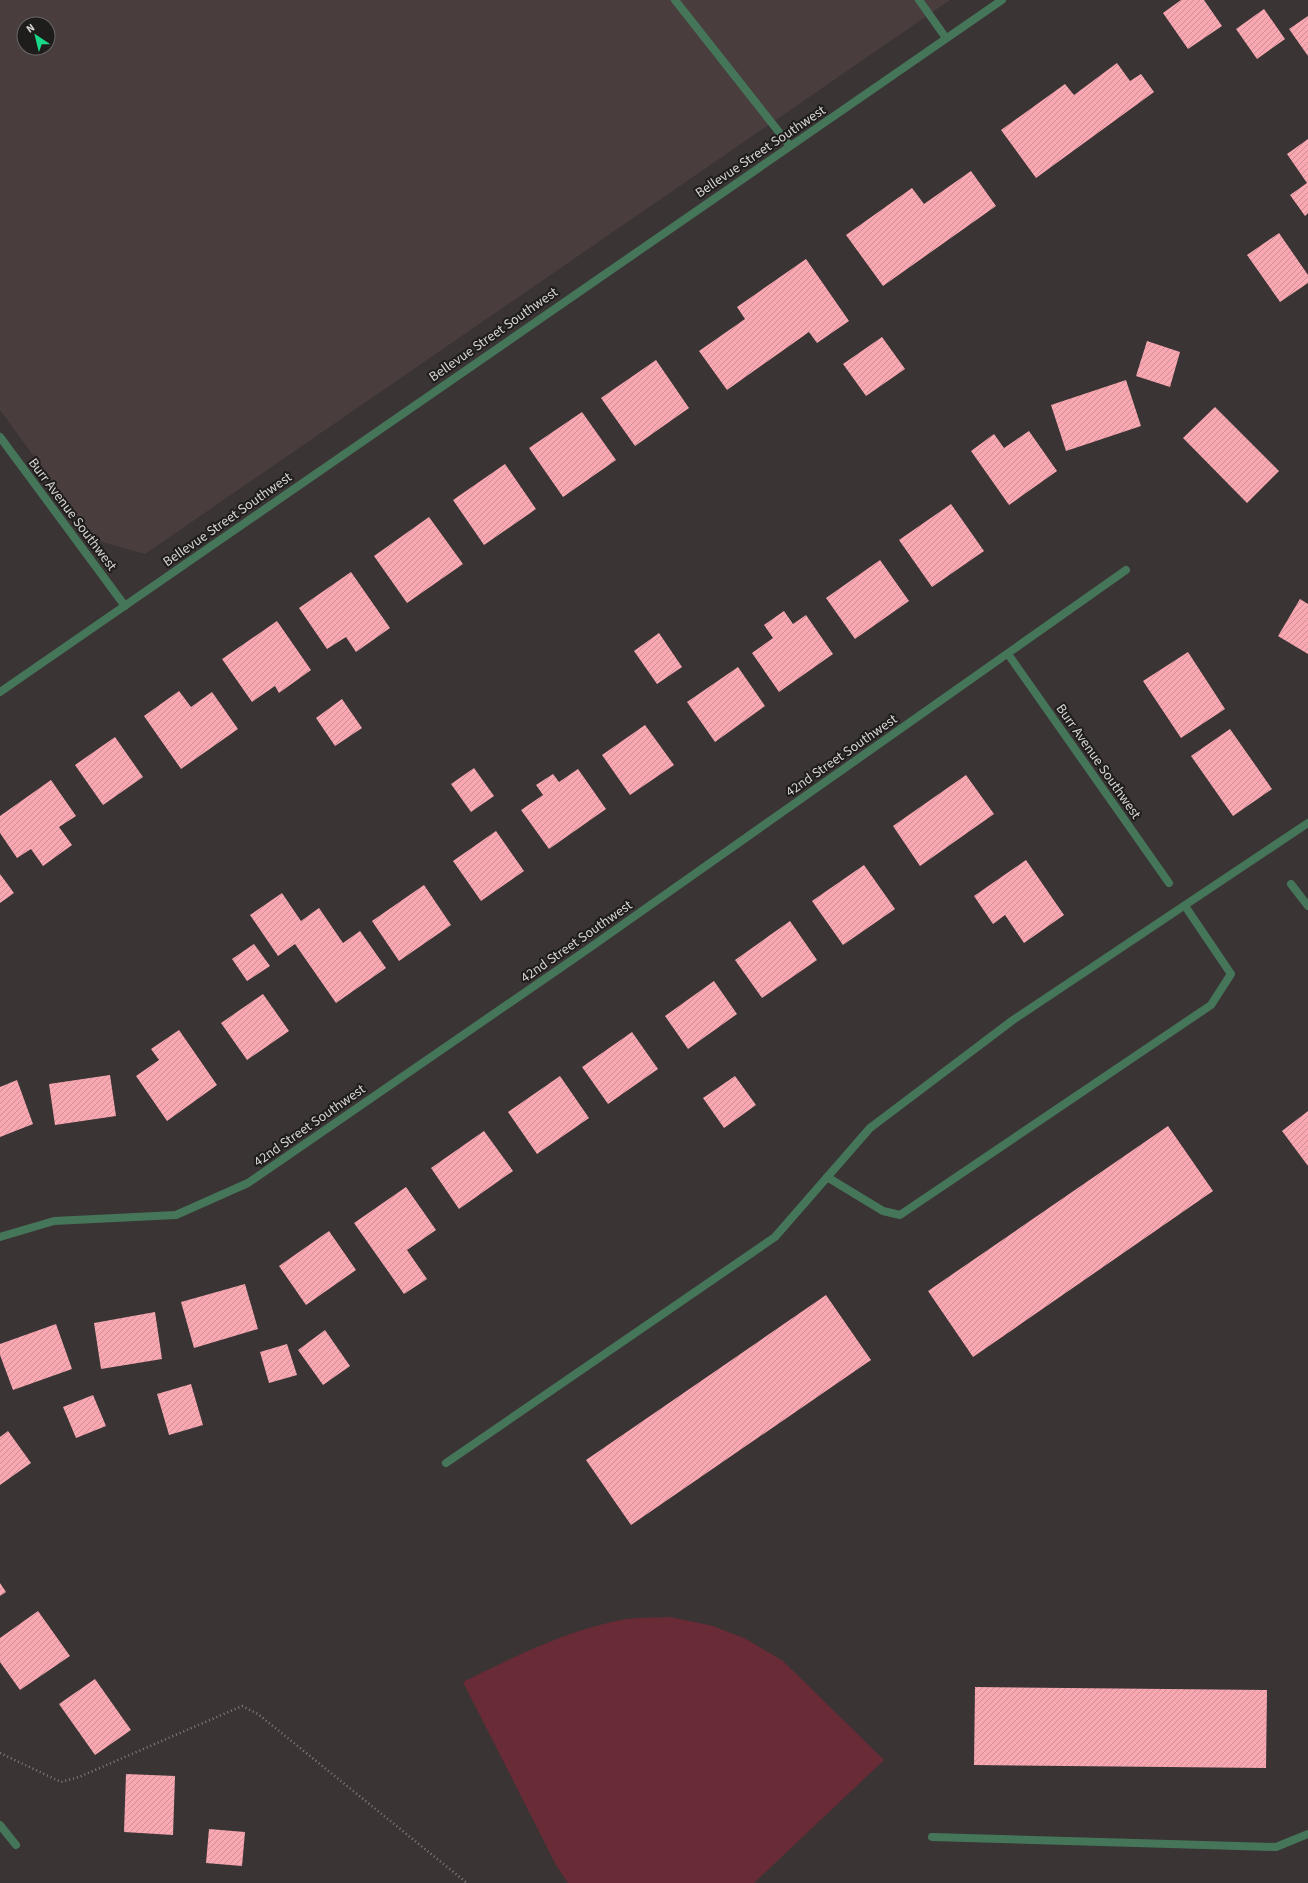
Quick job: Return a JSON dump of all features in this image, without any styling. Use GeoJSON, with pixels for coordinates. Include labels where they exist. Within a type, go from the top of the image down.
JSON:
{"type":"FeatureCollection","features":[{"type":"Feature","properties":{"kind":"street"},"geometry":{"type":"LineString","coordinates":[[674,0],[790,146]]}},
{"type":"Feature","properties":{"kind":"street"},"geometry":{"type":"LineString","coordinates":[[919,0],[946,38]]}},
{"type":"Feature","properties":{"kind":"street","name":"Bellevue Street Southwest"},"geometry":{"type":"LineString","coordinates":[[0,692],[1002,0]]}},
{"type":"Feature","properties":{"kind":"street","name":"Burr Avenue Southwest"},"geometry":{"type":"LineString","coordinates":[[0,437],[125,606]]}},
{"type":"Feature","properties":{"kind":"street","name":"42nd Street Southwest"},"geometry":{"type":"LineString","coordinates":[[0,1237],[54,1221],[176,1215],[248,1183],[595,944],[1126,570]]}},
{"type":"Feature","properties":{"kind":"street","name":"Burr Avenue Southwest"},"geometry":{"type":"LineString","coordinates":[[1008,654],[1169,883]]}},
{"type":"Feature","properties":{"kind":"street"},"geometry":{"type":"LineString","coordinates":[[446,1463],[775,1237],[870,1128],[1013,1020],[1308,823]]}},
{"type":"Feature","properties":{"kind":"street"},"geometry":{"type":"LineString","coordinates":[[1291,884],[1308,906]]}},
{"type":"Feature","properties":{"kind":"street"},"geometry":{"type":"LineString","coordinates":[[827,1177],[883,1211],[900,1215],[1211,1005],[1231,974],[1185,906]]}},
{"type":"Feature","properties":{"kind":"street"},"geometry":{"type":"LineString","coordinates":[[0,1825],[16,1845]]}},
{"type":"Feature","properties":{"kind":"street"},"geometry":{"type":"LineString","coordinates":[[932,1836],[1276,1847],[1308,1834]]}},
{"type":"Feature","properties":{"kind":"path"},"geometry":{"type":"LineString","coordinates":[[0,1753],[61,1782],[79,1777],[242,1706],[258,1714],[467,1883]]}},
{"type":"Feature","properties":{"kind":"shaded area"},"geometry":{"type":"Polygon","coordinates":[[[0,0],[950,0],[145,554],[95,540],[0,410],[0,0]]]}},
{"type":"Feature","properties":{"kind":"shaded area"},"geometry":{"type":"Polygon","coordinates":[[[670,1617],[713,1626],[746,1639],[783,1661],[884,1760],[754,1883],[568,1883],[556,1865],[463,1682],[540,1646],[580,1631],[627,1619],[670,1617]]]}},
{"type":"Feature","properties":{"kind":"building"},"geometry":{"type":"Polygon","coordinates":[[[1181,0],[1204,0],[1222,26],[1188,49],[1163,13],[1181,0]]]}},
{"type":"Feature","properties":{"kind":"building"},"geometry":{"type":"Polygon","coordinates":[[[1264,9],[1285,39],[1257,59],[1236,29],[1264,9]]]}},
{"type":"Feature","properties":{"kind":"building"},"geometry":{"type":"Polygon","coordinates":[[[1308,16],[1308,56],[1289,29],[1308,16]]]}},
{"type":"Feature","properties":{"kind":"building"},"geometry":{"type":"Polygon","coordinates":[[[1117,63],[1130,81],[1141,74],[1154,92],[1036,178],[1001,130],[1065,84],[1074,95],[1117,63]]]}},
{"type":"Feature","properties":{"kind":"building"},"geometry":{"type":"Polygon","coordinates":[[[1308,139],[1308,213],[1305,216],[1290,195],[1307,183],[1287,154],[1308,139]]]}},
{"type":"Feature","properties":{"kind":"building"},"geometry":{"type":"Polygon","coordinates":[[[971,171],[996,206],[883,286],[846,235],[912,188],[924,204],[971,171]]]}},
{"type":"Feature","properties":{"kind":"building"},"geometry":{"type":"Polygon","coordinates":[[[1279,233],[1308,275],[1308,283],[1280,302],[1247,255],[1279,233]]]}},
{"type":"Feature","properties":{"kind":"building"},"geometry":{"type":"Polygon","coordinates":[[[806,259],[849,321],[817,343],[809,332],[727,390],[699,351],[745,319],[737,307],[806,259]]]}},
{"type":"Feature","properties":{"kind":"building"},"geometry":{"type":"Polygon","coordinates":[[[882,337],[905,369],[866,396],[843,364],[882,337]]]}},
{"type":"Feature","properties":{"kind":"building"},"geometry":{"type":"Polygon","coordinates":[[[1147,341],[1180,352],[1170,387],[1136,376],[1147,341]]]}},
{"type":"Feature","properties":{"kind":"building"},"geometry":{"type":"Polygon","coordinates":[[[656,360],[689,408],[635,446],[601,398],[656,360]]]}},
{"type":"Feature","properties":{"kind":"building"},"geometry":{"type":"Polygon","coordinates":[[[1126,380],[1141,426],[1066,451],[1051,405],[1126,380]]]}},
{"type":"Feature","properties":{"kind":"building"},"geometry":{"type":"Polygon","coordinates":[[[1215,407],[1279,471],[1247,503],[1183,438],[1215,407]]]}},
{"type":"Feature","properties":{"kind":"building"},"geometry":{"type":"Polygon","coordinates":[[[582,412],[616,460],[563,497],[529,448],[582,412]]]}},
{"type":"Feature","properties":{"kind":"building"},"geometry":{"type":"Polygon","coordinates":[[[1029,431],[1057,471],[1009,505],[971,451],[994,434],[1004,448],[1029,431]]]}},
{"type":"Feature","properties":{"kind":"building"},"geometry":{"type":"Polygon","coordinates":[[[505,464],[536,509],[484,545],[453,500],[505,464]]]}},
{"type":"Feature","properties":{"kind":"building"},"geometry":{"type":"Polygon","coordinates":[[[951,504],[984,551],[932,587],[899,540],[951,504]]]}},
{"type":"Feature","properties":{"kind":"building"},"geometry":{"type":"Polygon","coordinates":[[[429,517],[463,564],[407,603],[374,556],[429,517]]]}},
{"type":"Feature","properties":{"kind":"building"},"geometry":{"type":"Polygon","coordinates":[[[880,560],[909,601],[855,639],[826,598],[880,560]]]}},
{"type":"Feature","properties":{"kind":"building"},"geometry":{"type":"Polygon","coordinates":[[[351,572],[390,628],[356,652],[346,637],[327,649],[299,608],[351,572]]]}},
{"type":"Feature","properties":{"kind":"building"},"geometry":{"type":"Polygon","coordinates":[[[1300,599],[1308,604],[1308,654],[1278,636],[1300,599]]]}},
{"type":"Feature","properties":{"kind":"building"},"geometry":{"type":"Polygon","coordinates":[[[784,611],[793,624],[806,615],[833,654],[779,692],[752,653],[773,638],[764,625],[784,611]]]}},
{"type":"Feature","properties":{"kind":"building"},"geometry":{"type":"Polygon","coordinates":[[[277,621],[311,670],[279,693],[275,686],[252,702],[222,659],[277,621]]]}},
{"type":"Feature","properties":{"kind":"building"},"geometry":{"type":"Polygon","coordinates":[[[659,633],[682,667],[657,684],[634,651],[659,633]]]}},
{"type":"Feature","properties":{"kind":"building"},"geometry":{"type":"Polygon","coordinates":[[[1188,652],[1225,709],[1181,738],[1143,681],[1188,652]]]}},
{"type":"Feature","properties":{"kind":"building"},"geometry":{"type":"Polygon","coordinates":[[[738,667],[765,706],[715,742],[687,702],[738,667]]]}},
{"type":"Feature","properties":{"kind":"building"},"geometry":{"type":"Polygon","coordinates":[[[179,691],[191,707],[212,692],[238,729],[181,769],[144,716],[179,691]]]}},
{"type":"Feature","properties":{"kind":"building"},"geometry":{"type":"Polygon","coordinates":[[[342,699],[362,728],[335,746],[316,718],[342,699]]]}},
{"type":"Feature","properties":{"kind":"building"},"geometry":{"type":"Polygon","coordinates":[[[645,725],[674,765],[630,795],[602,755],[645,725]]]}},
{"type":"Feature","properties":{"kind":"building"},"geometry":{"type":"Polygon","coordinates":[[[1230,729],[1272,789],[1233,816],[1191,756],[1230,729]]]}},
{"type":"Feature","properties":{"kind":"building"},"geometry":{"type":"Polygon","coordinates":[[[115,737],[143,777],[103,805],[75,765],[115,737]]]}},
{"type":"Feature","properties":{"kind":"building"},"geometry":{"type":"Polygon","coordinates":[[[474,768],[494,796],[471,812],[451,784],[474,768]]]}},
{"type":"Feature","properties":{"kind":"building"},"geometry":{"type":"Polygon","coordinates":[[[578,769],[606,809],[549,849],[521,810],[543,795],[536,785],[553,774],[559,782],[578,769]]]}},
{"type":"Feature","properties":{"kind":"building"},"geometry":{"type":"Polygon","coordinates":[[[966,775],[994,814],[920,866],[893,826],[966,775]]]}},
{"type":"Feature","properties":{"kind":"building"},"geometry":{"type":"Polygon","coordinates":[[[51,780],[76,816],[59,827],[72,845],[43,866],[31,849],[17,858],[0,833],[0,816],[51,780]]]}},
{"type":"Feature","properties":{"kind":"building"},"geometry":{"type":"Polygon","coordinates":[[[496,831],[524,871],[481,901],[453,861],[496,831]]]}},
{"type":"Feature","properties":{"kind":"building"},"geometry":{"type":"Polygon","coordinates":[[[1026,860],[1064,915],[1024,943],[1005,915],[993,924],[974,896],[1026,860]]]}},
{"type":"Feature","properties":{"kind":"building"},"geometry":{"type":"Polygon","coordinates":[[[864,865],[895,909],[843,945],[812,901],[864,865]]]}},
{"type":"Feature","properties":{"kind":"building"},"geometry":{"type":"Polygon","coordinates":[[[0,874],[14,893],[0,903],[0,874]]]}},
{"type":"Feature","properties":{"kind":"building"},"geometry":{"type":"Polygon","coordinates":[[[424,885],[451,925],[399,961],[372,921],[424,885]]]}},
{"type":"Feature","properties":{"kind":"building"},"geometry":{"type":"Polygon","coordinates":[[[282,893],[301,921],[319,908],[343,943],[360,931],[386,968],[336,1003],[295,944],[278,956],[250,915],[282,893]]]}},
{"type":"Feature","properties":{"kind":"building"},"geometry":{"type":"Polygon","coordinates":[[[790,921],[817,960],[762,998],[735,960],[790,921]]]}},
{"type":"Feature","properties":{"kind":"building"},"geometry":{"type":"Polygon","coordinates":[[[254,944],[270,966],[247,981],[232,959],[254,944]]]}},
{"type":"Feature","properties":{"kind":"building"},"geometry":{"type":"Polygon","coordinates":[[[714,981],[737,1014],[688,1049],[665,1016],[714,981]]]}},
{"type":"Feature","properties":{"kind":"building"},"geometry":{"type":"Polygon","coordinates":[[[263,994],[289,1031],[247,1060],[221,1023],[263,994]]]}},
{"type":"Feature","properties":{"kind":"building"},"geometry":{"type":"Polygon","coordinates":[[[179,1030],[217,1085],[167,1121],[136,1076],[159,1060],[151,1049],[179,1030]]]}},
{"type":"Feature","properties":{"kind":"building"},"geometry":{"type":"Polygon","coordinates":[[[632,1032],[658,1069],[608,1104],[582,1067],[632,1032]]]}},
{"type":"Feature","properties":{"kind":"building"},"geometry":{"type":"Polygon","coordinates":[[[110,1075],[116,1116],[55,1125],[49,1084],[110,1075]]]}},
{"type":"Feature","properties":{"kind":"building"},"geometry":{"type":"Polygon","coordinates":[[[560,1076],[589,1118],[537,1154],[508,1112],[560,1076]]]}},
{"type":"Feature","properties":{"kind":"building"},"geometry":{"type":"Polygon","coordinates":[[[735,1076],[756,1105],[724,1128],[703,1098],[735,1076]]]}},
{"type":"Feature","properties":{"kind":"building"},"geometry":{"type":"Polygon","coordinates":[[[17,1080],[33,1124],[0,1137],[0,1087],[17,1080]]]}},
{"type":"Feature","properties":{"kind":"building"},"geometry":{"type":"Polygon","coordinates":[[[1308,1111],[1308,1166],[1282,1131],[1308,1111]]]}},
{"type":"Feature","properties":{"kind":"building"},"geometry":{"type":"Polygon","coordinates":[[[1168,1126],[1213,1191],[973,1357],[928,1291],[1168,1126]]]}},
{"type":"Feature","properties":{"kind":"building"},"geometry":{"type":"Polygon","coordinates":[[[484,1131],[513,1171],[459,1209],[431,1168],[484,1131]]]}},
{"type":"Feature","properties":{"kind":"building"},"geometry":{"type":"Polygon","coordinates":[[[406,1187],[436,1230],[407,1250],[427,1279],[404,1294],[354,1223],[406,1187]]]}},
{"type":"Feature","properties":{"kind":"building"},"geometry":{"type":"Polygon","coordinates":[[[329,1231],[356,1270],[306,1305],[279,1266],[329,1231]]]}},
{"type":"Feature","properties":{"kind":"building"},"geometry":{"type":"Polygon","coordinates":[[[245,1284],[258,1329],[194,1348],[181,1302],[245,1284]]]}},
{"type":"Feature","properties":{"kind":"building"},"geometry":{"type":"Polygon","coordinates":[[[826,1295],[871,1360],[631,1525],[586,1460],[826,1295]]]}},
{"type":"Feature","properties":{"kind":"building"},"geometry":{"type":"Polygon","coordinates":[[[155,1312],[162,1359],[101,1369],[94,1323],[155,1312]]]}},
{"type":"Feature","properties":{"kind":"building"},"geometry":{"type":"Polygon","coordinates":[[[56,1324],[72,1369],[13,1390],[0,1355],[0,1344],[56,1324]]]}},
{"type":"Feature","properties":{"kind":"building"},"geometry":{"type":"Polygon","coordinates":[[[325,1330],[350,1366],[323,1385],[298,1350],[325,1330]]]}},
{"type":"Feature","properties":{"kind":"building"},"geometry":{"type":"Polygon","coordinates":[[[287,1344],[297,1375],[269,1383],[260,1352],[287,1344]]]}},
{"type":"Feature","properties":{"kind":"building"},"geometry":{"type":"Polygon","coordinates":[[[191,1384],[203,1425],[169,1435],[157,1394],[191,1384]]]}},
{"type":"Feature","properties":{"kind":"building"},"geometry":{"type":"Polygon","coordinates":[[[93,1395],[106,1426],[76,1438],[63,1407],[93,1395]]]}},
{"type":"Feature","properties":{"kind":"building"},"geometry":{"type":"Polygon","coordinates":[[[8,1431],[31,1463],[0,1485],[0,1437],[8,1431]]]}},
{"type":"Feature","properties":{"kind":"building"},"geometry":{"type":"Polygon","coordinates":[[[0,1583],[6,1592],[0,1596],[0,1583]]]}},
{"type":"Feature","properties":{"kind":"building"},"geometry":{"type":"Polygon","coordinates":[[[38,1611],[70,1656],[20,1690],[0,1662],[0,1638],[38,1611]]]}},
{"type":"Feature","properties":{"kind":"building"},"geometry":{"type":"Polygon","coordinates":[[[95,1679],[131,1730],[95,1755],[59,1704],[95,1679]]]}},
{"type":"Feature","properties":{"kind":"building"},"geometry":{"type":"Polygon","coordinates":[[[975,1687],[1267,1690],[1266,1768],[974,1765],[975,1687]]]}},
{"type":"Feature","properties":{"kind":"building"},"geometry":{"type":"Polygon","coordinates":[[[126,1774],[175,1776],[173,1835],[124,1832],[126,1774]]]}},
{"type":"Feature","properties":{"kind":"building"},"geometry":{"type":"Polygon","coordinates":[[[209,1829],[245,1832],[242,1866],[206,1863],[209,1829]]]}}]}
